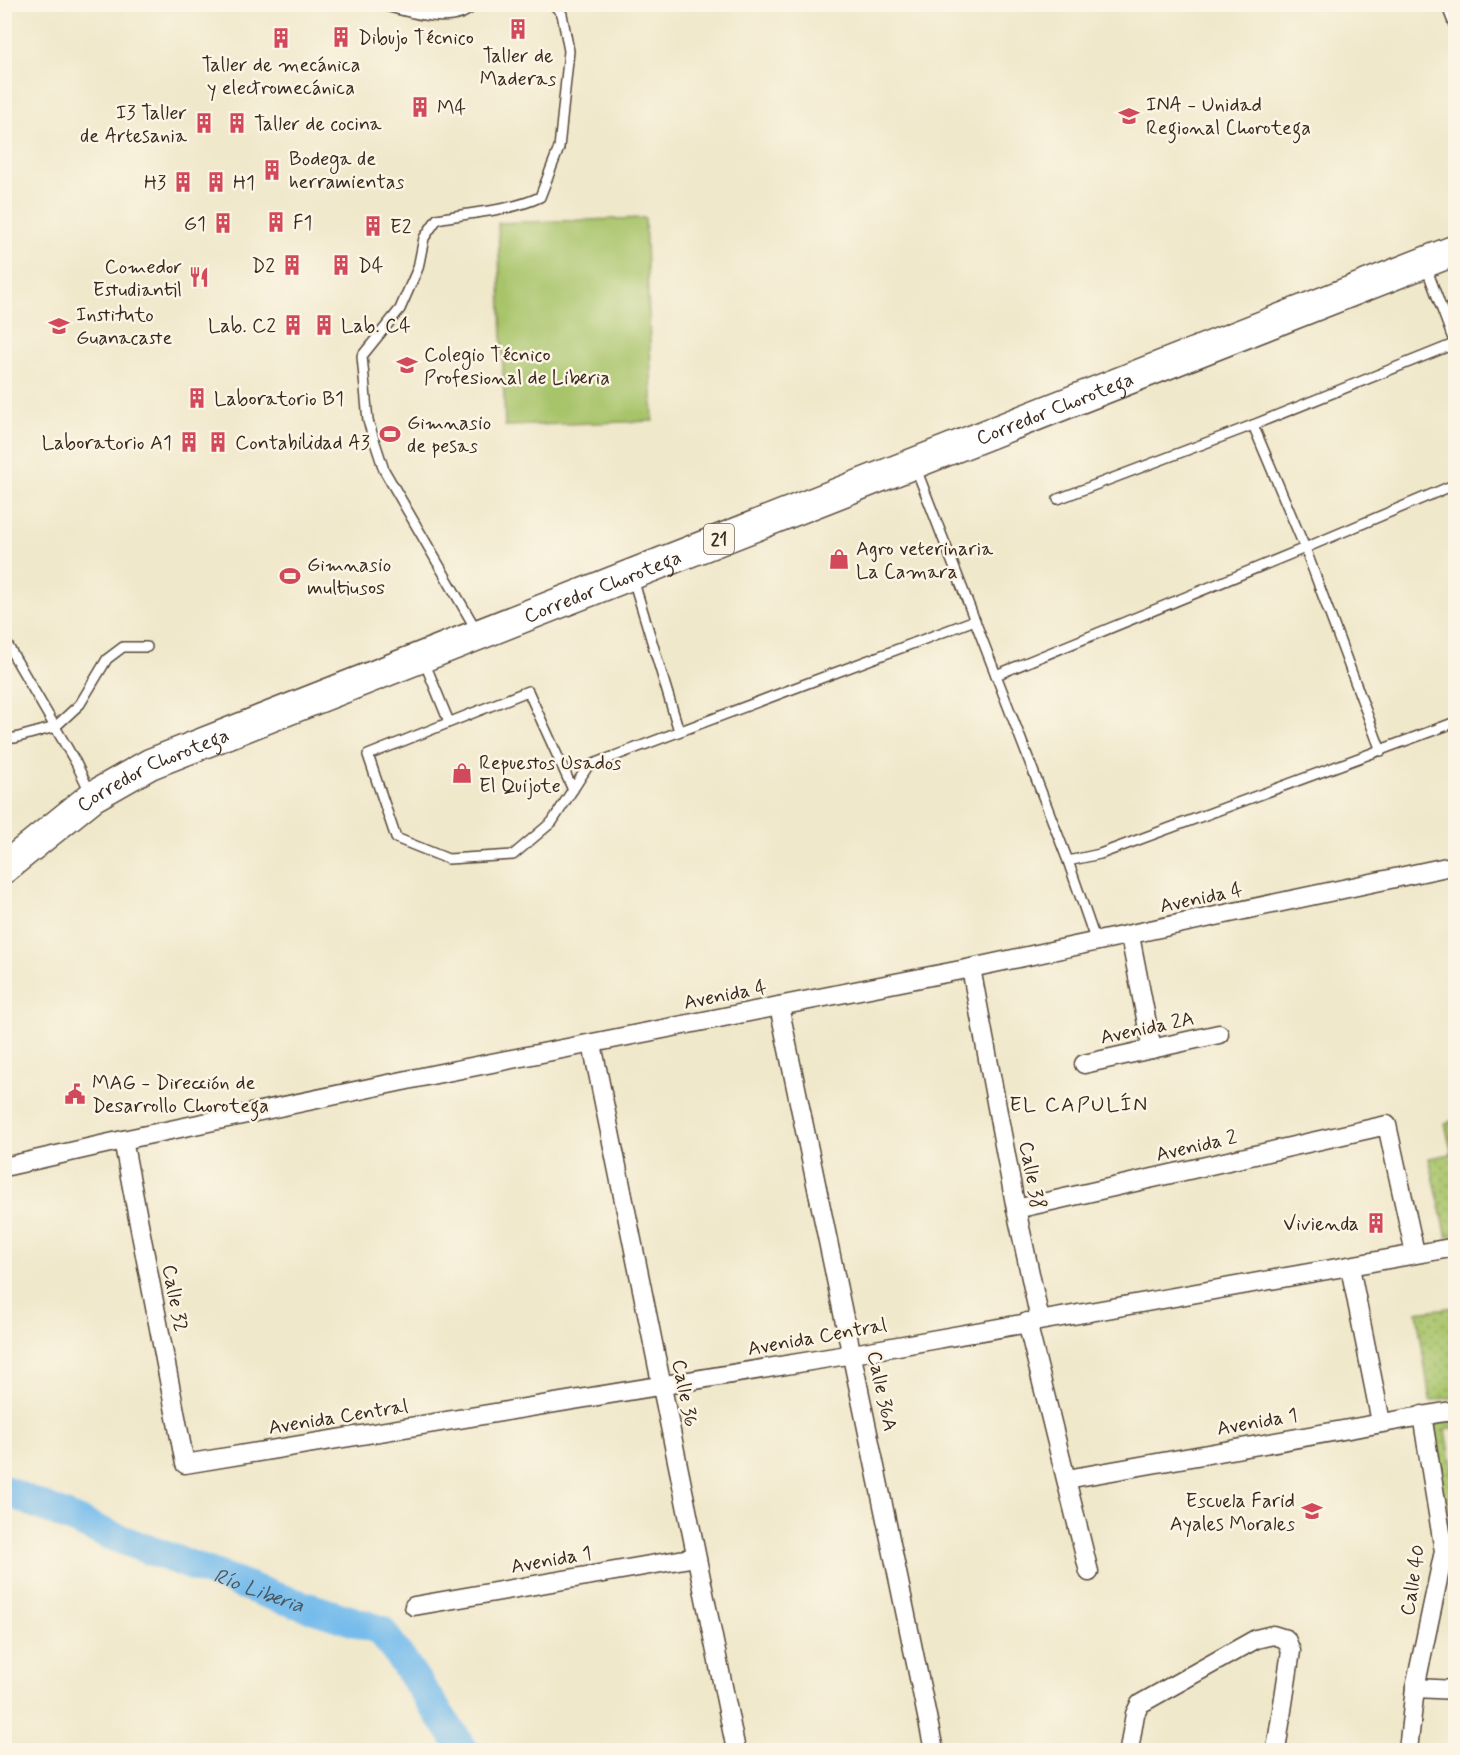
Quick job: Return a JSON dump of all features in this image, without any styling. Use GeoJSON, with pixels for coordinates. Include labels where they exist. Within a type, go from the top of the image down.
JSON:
{"type":"FeatureCollection","features":[{"type":"Feature","properties":{"kind":"main road","name":"Corredor Chorotega"},"geometry":{"type":"LineString","coordinates":[[4,868],[92,797],[150,764],[1455,250]]}},
{"type":"Feature","properties":{"kind":"street","name":"Avenida 4"},"geometry":{"type":"LineString","coordinates":[[4,1167],[436,1074],[1130,936],[1455,866]]}},
{"type":"Feature","properties":{"kind":"street"},"geometry":{"type":"LineString","coordinates":[[1130,936],[1152,1049]]}},
{"type":"Feature","properties":{"kind":"street","name":"Calle 38"},"geometry":{"type":"LineString","coordinates":[[970,968],[1016,1209],[1034,1321],[1089,1572]]}},
{"type":"Feature","properties":{"kind":"street","name":"Calle 36A"},"geometry":{"type":"LineString","coordinates":[[779,1006],[934,1750]]}},
{"type":"Feature","properties":{"kind":"street","name":"Avenida 2A"},"geometry":{"type":"LineString","coordinates":[[1084,1064],[1219,1034]]}},
{"type":"Feature","properties":{"kind":"street","name":"Calle 36"},"geometry":{"type":"LineString","coordinates":[[592,1044],[736,1750]]}},
{"type":"Feature","properties":{"kind":"street","name":"Avenida 2"},"geometry":{"type":"LineString","coordinates":[[1016,1209],[1387,1125],[1415,1253]]}},
{"type":"Feature","properties":{"kind":"street","name":"Calle 32"},"geometry":{"type":"LineString","coordinates":[[123,1140],[185,1464]]}},
{"type":"Feature","properties":{"kind":"street","name":"Avenida Central"},"geometry":{"type":"LineString","coordinates":[[185,1464],[853,1354],[1455,1247]]}},
{"type":"Feature","properties":{"kind":"street"},"geometry":{"type":"LineString","coordinates":[[1350,1267],[1381,1422]]}},
{"type":"Feature","properties":{"kind":"street","name":"Avenida 1"},"geometry":{"type":"LineString","coordinates":[[1067,1479],[1455,1410]]}},
{"type":"Feature","properties":{"kind":"street","name":"Calle 40"},"geometry":{"type":"LineString","coordinates":[[1408,1750],[1415,1688],[1444,1551],[1422,1415]]}},
{"type":"Feature","properties":{"kind":"street","name":"Avenida 1"},"geometry":{"type":"LineString","coordinates":[[414,1606],[696,1557]]}},
{"type":"Feature","properties":{"kind":"street"},"geometry":{"type":"LineString","coordinates":[[1129,1750],[1135,1714],[1140,1704],[1256,1639],[1273,1635],[1286,1639],[1291,1651],[1276,1750]]}},
{"type":"Feature","properties":{"kind":"street"},"geometry":{"type":"LineString","coordinates":[[1415,1688],[1455,1690]]}},
{"type":"Feature","properties":{"kind":"lane"},"geometry":{"type":"LineString","coordinates":[[378,4],[419,14],[443,15],[460,14],[477,4]]}},
{"type":"Feature","properties":{"kind":"lane"},"geometry":{"type":"LineString","coordinates":[[478,633],[384,470],[368,421],[362,356],[400,309],[418,267],[424,238],[437,219],[520,206],[540,197],[559,148],[569,51],[562,14],[553,4]]}},
{"type":"Feature","properties":{"kind":"lane"},"geometry":{"type":"LineString","coordinates":[[1446,4],[1455,30]]}},
{"type":"Feature","properties":{"kind":"lane"},"geometry":{"type":"LineString","coordinates":[[1058,499],[1455,346],[1424,262]]}},
{"type":"Feature","properties":{"kind":"lane"},"geometry":{"type":"LineString","coordinates":[[1253,425],[1305,548],[1381,751]]}},
{"type":"Feature","properties":{"kind":"lane"},"geometry":{"type":"LineString","coordinates":[[914,462],[1068,861],[1096,942]]}},
{"type":"Feature","properties":{"kind":"lane"},"geometry":{"type":"LineString","coordinates":[[996,675],[1455,484]]}},
{"type":"Feature","properties":{"kind":"lane"},"geometry":{"type":"LineString","coordinates":[[631,573],[679,731]]}},
{"type":"Feature","properties":{"kind":"lane"},"geometry":{"type":"LineString","coordinates":[[573,790],[528,691],[369,755],[396,838],[448,860],[513,855],[552,822],[573,790],[588,766],[975,620]]}},
{"type":"Feature","properties":{"kind":"lane"},"geometry":{"type":"LineString","coordinates":[[4,639],[92,797]]}},
{"type":"Feature","properties":{"kind":"lane"},"geometry":{"type":"LineString","coordinates":[[4,738],[15,738],[55,727],[80,704],[107,659],[123,647],[147,647]]}},
{"type":"Feature","properties":{"kind":"lane"},"geometry":{"type":"LineString","coordinates":[[422,656],[449,722]]}},
{"type":"Feature","properties":{"kind":"lane"},"geometry":{"type":"LineString","coordinates":[[1068,861],[1100,854],[1455,722]]}},
{"type":"Feature","properties":{"kind":"green space"},"geometry":{"type":"Polygon","coordinates":[[[645,218],[653,421],[505,426],[498,223],[645,218]]]}},
{"type":"Feature","properties":{"kind":"green space"},"geometry":{"type":"Polygon","coordinates":[[[1455,1120],[1455,1235],[1447,1237],[1429,1158],[1452,1154],[1445,1123],[1455,1120]]]}},
{"type":"Feature","properties":{"kind":"green space"},"geometry":{"type":"Polygon","coordinates":[[[1455,1307],[1455,1397],[1430,1401],[1417,1312],[1455,1307]]]}},
{"type":"Feature","properties":{"kind":"green space"},"geometry":{"type":"Polygon","coordinates":[[[1455,1416],[1455,1428],[1446,1430],[1456,1490],[1455,1560],[1450,1564],[1428,1421],[1455,1416]]]}},
{"type":"Feature","properties":{"kind":"waterway","name":"Río Liberia"},"geometry":{"type":"LineString","coordinates":[[4,1490],[112,1536],[273,1596],[381,1630],[464,1750]]}},
{"type":"Feature","properties":{"kind":"place","name":"Taller de Maderas"},"geometry":{"type":"Point","coordinates":[518,29]}},
{"type":"Feature","properties":{"kind":"place","name":"Dibujo Técnico"},"geometry":{"type":"Point","coordinates":[341,37]}},
{"type":"Feature","properties":{"kind":"place","name":"Taller de mecánica y electromecánica"},"geometry":{"type":"Point","coordinates":[281,38]}},
{"type":"Feature","properties":{"kind":"place","name":"M4"},"geometry":{"type":"Point","coordinates":[420,107]}},
{"type":"Feature","properties":{"kind":"place","name":"INA - Unidad Regional Chorotega"},"geometry":{"type":"Point","coordinates":[1129,116]}},
{"type":"Feature","properties":{"kind":"place","name":"I3 Taller de Artesania"},"geometry":{"type":"Point","coordinates":[204,123]}},
{"type":"Feature","properties":{"kind":"place","name":"Taller de cocina"},"geometry":{"type":"Point","coordinates":[237,123]}},
{"type":"Feature","properties":{"kind":"place","name":"Bodega de herramientas"},"geometry":{"type":"Point","coordinates":[272,170]}},
{"type":"Feature","properties":{"kind":"place","name":"H3"},"geometry":{"type":"Point","coordinates":[183,182]}},
{"type":"Feature","properties":{"kind":"place","name":"H1"},"geometry":{"type":"Point","coordinates":[216,182]}},
{"type":"Feature","properties":{"kind":"place","name":"F1"},"geometry":{"type":"Point","coordinates":[276,222]}},
{"type":"Feature","properties":{"kind":"place","name":"G1"},"geometry":{"type":"Point","coordinates":[223,223]}},
{"type":"Feature","properties":{"kind":"place","name":"E2"},"geometry":{"type":"Point","coordinates":[373,226]}},
{"type":"Feature","properties":{"kind":"place","name":"D2"},"geometry":{"type":"Point","coordinates":[292,265]}},
{"type":"Feature","properties":{"kind":"place","name":"D4"},"geometry":{"type":"Point","coordinates":[341,265]}},
{"type":"Feature","properties":{"kind":"place","name":"Comedor Estudiantil"},"geometry":{"type":"Point","coordinates":[199,277]}},
{"type":"Feature","properties":{"kind":"place","name":"Lab. C2"},"geometry":{"type":"Point","coordinates":[293,325]}},
{"type":"Feature","properties":{"kind":"place","name":"Lab. C4"},"geometry":{"type":"Point","coordinates":[324,325]}},
{"type":"Feature","properties":{"kind":"place","name":"Instituto Guanacaste"},"geometry":{"type":"Point","coordinates":[59,326]}},
{"type":"Feature","properties":{"kind":"place","name":"Colegio Técnico Profesional de Liberia"},"geometry":{"type":"Point","coordinates":[407,365]}},
{"type":"Feature","properties":{"kind":"place","name":"Laboratorio B1"},"geometry":{"type":"Point","coordinates":[197,398]}},
{"type":"Feature","properties":{"kind":"place","name":"Gimnasio de pesas"},"geometry":{"type":"Point","coordinates":[390,434]}},
{"type":"Feature","properties":{"kind":"place","name":"Laboratorio A1"},"geometry":{"type":"Point","coordinates":[189,442]}},
{"type":"Feature","properties":{"kind":"place","name":"Contabilidad A3"},"geometry":{"type":"Point","coordinates":[218,442]}},
{"type":"Feature","properties":{"kind":"place","name":"Agro veterinaria La Camara"},"geometry":{"type":"Point","coordinates":[839,559]}},
{"type":"Feature","properties":{"kind":"place","name":"Gimnasio multiusos"},"geometry":{"type":"Point","coordinates":[290,576]}},
{"type":"Feature","properties":{"kind":"place","name":"Repuestos Usados El Quijote"},"geometry":{"type":"Point","coordinates":[462,773]}},
{"type":"Feature","properties":{"kind":"place","name":"MAG - Dirección de Desarrollo Chorotega"},"geometry":{"type":"Point","coordinates":[75,1094]}},
{"type":"Feature","properties":{"kind":"place","name":"Vivienda"},"geometry":{"type":"Point","coordinates":[1376,1223]}},
{"type":"Feature","properties":{"kind":"place","name":"Escuela Farid Ayales Morales"},"geometry":{"type":"Point","coordinates":[1312,1511]}},
{"type":"Feature","properties":{"kind":"district","name":"EL CAPULÍN"},"geometry":{"type":"Point","coordinates":[1079,1104]}}]}
